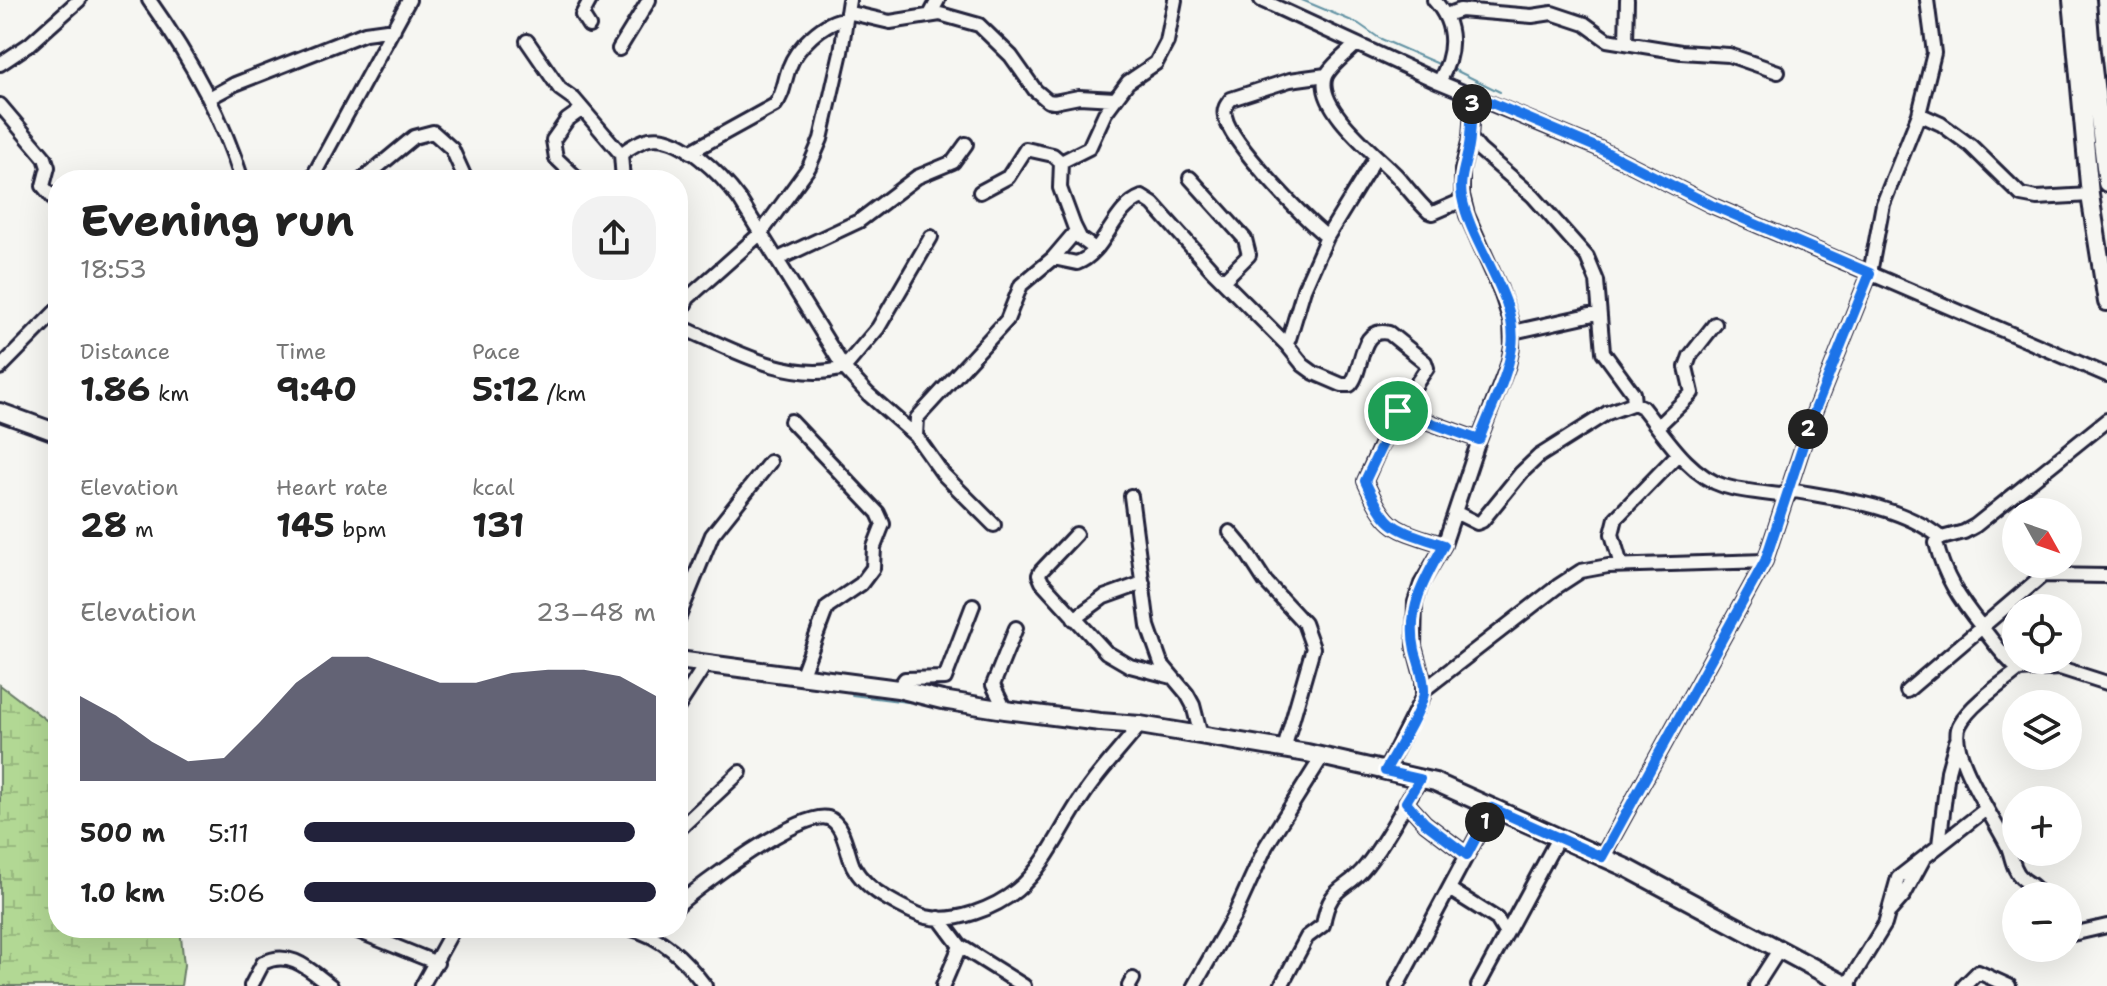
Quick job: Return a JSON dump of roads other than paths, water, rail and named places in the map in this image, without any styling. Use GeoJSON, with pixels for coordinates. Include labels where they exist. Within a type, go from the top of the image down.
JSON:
{"type":"FeatureCollection","features":[{"type":"Feature","properties":{"kind":"main road"},"geometry":{"type":"LineString","coordinates":[[2072,0],[2090,195],[2107,302]]}},
{"type":"Feature","properties":{"kind":"main road"},"geometry":{"type":"LineString","coordinates":[[2087,0],[2107,183]]}},
{"type":"Feature","properties":{"kind":"main road"},"geometry":{"type":"LineString","coordinates":[[0,412],[48,429]]}},
{"type":"Feature","properties":{"kind":"main road"},"geometry":{"type":"LineString","coordinates":[[688,662],[898,689],[1005,710],[1140,725],[1284,749],[1435,782],[1602,857],[1848,986]]}},
{"type":"Feature","properties":{"kind":"street"},"geometry":{"type":"LineString","coordinates":[[0,64],[30,44],[79,0]]}},
{"type":"Feature","properties":{"kind":"street"},"geometry":{"type":"LineString","coordinates":[[149,0],[209,98],[232,146],[239,170]]}},
{"type":"Feature","properties":{"kind":"street"},"geometry":{"type":"LineString","coordinates":[[316,170],[409,0]]}},
{"type":"Feature","properties":{"kind":"street"},"geometry":{"type":"LineString","coordinates":[[589,26],[582,15],[590,0]]}},
{"type":"Feature","properties":{"kind":"street"},"geometry":{"type":"LineString","coordinates":[[619,49],[649,0]]}},
{"type":"Feature","properties":{"kind":"street"},"geometry":{"type":"LineString","coordinates":[[930,15],[938,0]]}},
{"type":"Feature","properties":{"kind":"street"},"geometry":{"type":"LineString","coordinates":[[1061,162],[1089,148],[1105,113],[1132,77],[1156,63],[1167,42],[1175,0]]}},
{"type":"Feature","properties":{"kind":"street"},"geometry":{"type":"LineString","coordinates":[[1261,0],[1439,82],[1598,148],[1711,205],[2107,375]]}},
{"type":"Feature","properties":{"kind":"street"},"geometry":{"type":"LineString","coordinates":[[1434,0],[1446,15],[1452,33],[1447,67],[1439,82]]}},
{"type":"Feature","properties":{"kind":"street"},"geometry":{"type":"LineString","coordinates":[[1626,43],[1627,0]]}},
{"type":"Feature","properties":{"kind":"street"},"geometry":{"type":"LineString","coordinates":[[1602,857],[1765,561],[1813,415],[1870,273],[1883,204],[1919,114],[1934,53],[1927,0]]}},
{"type":"Feature","properties":{"kind":"street"},"geometry":{"type":"LineString","coordinates":[[847,10],[890,22],[930,15],[949,16],[979,25],[1011,56],[1035,90],[1048,101],[1079,97],[1115,99]]}},
{"type":"Feature","properties":{"kind":"street"},"geometry":{"type":"LineString","coordinates":[[690,152],[775,105],[782,96],[793,59],[824,26],[847,10]]}},
{"type":"Feature","properties":{"kind":"street"},"geometry":{"type":"LineString","coordinates":[[688,298],[761,233],[809,167],[821,139],[841,52],[847,10]]}},
{"type":"Feature","properties":{"kind":"street"},"geometry":{"type":"LineString","coordinates":[[1446,15],[1460,10],[1532,16],[1552,13],[1585,24],[1607,40],[1681,52],[1729,55],[1778,72]]}},
{"type":"Feature","properties":{"kind":"street"},"geometry":{"type":"LineString","coordinates":[[209,98],[235,84],[365,33],[394,29]]}},
{"type":"Feature","properties":{"kind":"street"},"geometry":{"type":"LineString","coordinates":[[527,41],[560,89],[574,99],[621,154],[622,170]]}},
{"type":"Feature","properties":{"kind":"street"},"geometry":{"type":"LineString","coordinates":[[1327,237],[1303,217],[1241,146],[1225,117],[1225,107],[1231,99],[1290,80],[1326,75],[1356,44]]}},
{"type":"Feature","properties":{"kind":"street"},"geometry":{"type":"LineString","coordinates":[[1326,75],[1325,87],[1333,109],[1352,133],[1429,212],[1463,200]]}},
{"type":"Feature","properties":{"kind":"street"},"geometry":{"type":"LineString","coordinates":[[1385,771],[1421,704],[1424,690],[1414,646],[1415,602],[1421,584],[1444,545],[1508,365],[1513,332],[1500,289],[1463,200],[1462,170],[1470,138],[1473,95]]}},
{"type":"Feature","properties":{"kind":"street"},"geometry":{"type":"LineString","coordinates":[[0,106],[45,158],[48,167],[43,186],[48,192]]}},
{"type":"Feature","properties":{"kind":"street"},"geometry":{"type":"LineString","coordinates":[[569,170],[556,158],[553,140],[567,120],[581,110]]}},
{"type":"Feature","properties":{"kind":"street"},"geometry":{"type":"LineString","coordinates":[[1919,114],[1941,124],[1971,146],[2021,195],[2037,198],[2090,195]]}},
{"type":"Feature","properties":{"kind":"street"},"geometry":{"type":"LineString","coordinates":[[374,170],[414,137],[433,132],[452,149],[461,170]]}},
{"type":"Feature","properties":{"kind":"street"},"geometry":{"type":"LineString","coordinates":[[621,154],[646,139],[656,138],[709,163],[722,176],[761,233],[844,368],[868,394],[916,436],[943,474],[994,525]]}},
{"type":"Feature","properties":{"kind":"street"},"geometry":{"type":"LineString","coordinates":[[1470,138],[1533,196],[1587,257],[1597,281],[1603,352],[1629,386],[1634,403]]}},
{"type":"Feature","properties":{"kind":"street"},"geometry":{"type":"LineString","coordinates":[[778,259],[859,221],[917,177],[953,162],[966,144]]}},
{"type":"Feature","properties":{"kind":"street"},"geometry":{"type":"LineString","coordinates":[[980,192],[1008,177],[1026,149],[1053,155],[1061,162]]}},
{"type":"Feature","properties":{"kind":"street"},"geometry":{"type":"LineString","coordinates":[[1289,339],[1304,289],[1327,237],[1376,157]]}},
{"type":"Feature","properties":{"kind":"street"},"geometry":{"type":"LineString","coordinates":[[1061,162],[1060,188],[1076,231],[1095,249]]}},
{"type":"Feature","properties":{"kind":"street"},"geometry":{"type":"LineString","coordinates":[[1190,178],[1245,239],[1248,247],[1249,255],[1245,261],[1224,280]]}},
{"type":"Feature","properties":{"kind":"street"},"geometry":{"type":"LineString","coordinates":[[1053,258],[1080,263],[1125,210],[1142,197],[1153,204],[1213,271],[1314,373],[1342,385],[1350,385],[1355,380],[1363,348],[1368,341],[1377,332],[1389,333],[1427,365],[1398,411],[1365,481],[1379,509],[1392,526],[1444,545]]}},
{"type":"Feature","properties":{"kind":"street"},"geometry":{"type":"LineString","coordinates":[[916,436],[916,423],[920,415],[1007,320],[1021,285],[1053,258],[1076,231]]}},
{"type":"Feature","properties":{"kind":"street"},"geometry":{"type":"LineString","coordinates":[[688,332],[767,364],[807,370],[844,368],[878,328],[931,237]]}},
{"type":"Feature","properties":{"kind":"street"},"geometry":{"type":"LineString","coordinates":[[1513,332],[1598,313]]}},
{"type":"Feature","properties":{"kind":"street"},"geometry":{"type":"LineString","coordinates":[[0,368],[48,319]]}},
{"type":"Feature","properties":{"kind":"street"},"geometry":{"type":"LineString","coordinates":[[1658,426],[1692,393],[1686,367],[1690,356],[1715,324]]}},
{"type":"Feature","properties":{"kind":"street"},"geometry":{"type":"LineString","coordinates":[[1455,512],[1477,523],[1482,521],[1539,456],[1607,413],[1634,403],[1642,407],[1678,454],[1724,486],[1875,508],[1932,530],[1941,538]]}},
{"type":"Feature","properties":{"kind":"street"},"geometry":{"type":"LineString","coordinates":[[1398,411],[1479,440]]}},
{"type":"Feature","properties":{"kind":"street"},"geometry":{"type":"LineString","coordinates":[[2002,655],[1952,587],[1936,541],[1975,526],[2107,420]]}},
{"type":"Feature","properties":{"kind":"street"},"geometry":{"type":"LineString","coordinates":[[791,421],[878,513],[883,524],[874,547],[873,568],[861,584],[827,607],[801,677]]}},
{"type":"Feature","properties":{"kind":"street"},"geometry":{"type":"LineString","coordinates":[[1621,565],[1612,534],[1616,518],[1678,454]]}},
{"type":"Feature","properties":{"kind":"street"},"geometry":{"type":"LineString","coordinates":[[688,594],[712,535],[770,462]]}},
{"type":"Feature","properties":{"kind":"street"},"geometry":{"type":"LineString","coordinates":[[1131,496],[1148,626],[1161,663],[1187,694],[1201,736]]}},
{"type":"Feature","properties":{"kind":"street"},"geometry":{"type":"LineString","coordinates":[[1230,532],[1265,581],[1294,610],[1310,635],[1313,648],[1284,749]]}},
{"type":"Feature","properties":{"kind":"street"},"geometry":{"type":"LineString","coordinates":[[1076,534],[1039,575],[1042,582],[1074,619],[1116,658],[1130,666],[1172,677]]}},
{"type":"Feature","properties":{"kind":"street"},"geometry":{"type":"LineString","coordinates":[[1424,690],[1572,576],[1592,568],[1765,561]]}},
{"type":"Feature","properties":{"kind":"street"},"geometry":{"type":"LineString","coordinates":[[1907,691],[2043,575],[2107,576]]}},
{"type":"Feature","properties":{"kind":"street"},"geometry":{"type":"LineString","coordinates":[[1074,619],[1104,597],[1143,583]]}},
{"type":"Feature","properties":{"kind":"street"},"geometry":{"type":"LineString","coordinates":[[898,689],[905,679],[945,678],[973,605]]}},
{"type":"Feature","properties":{"kind":"street"},"geometry":{"type":"LineString","coordinates":[[1005,710],[993,685],[1016,628]]}},
{"type":"Feature","properties":{"kind":"street"},"geometry":{"type":"LineString","coordinates":[[688,691],[705,665]]}},
{"type":"Feature","properties":{"kind":"street"},"geometry":{"type":"LineString","coordinates":[[1939,845],[1948,771],[1961,721],[2014,674]]}},
{"type":"Feature","properties":{"kind":"street"},"geometry":{"type":"LineString","coordinates":[[2079,674],[2107,683]]}},
{"type":"Feature","properties":{"kind":"street"},"geometry":{"type":"LineString","coordinates":[[688,897],[758,846],[804,822],[829,818],[840,832],[853,866],[865,883],[909,911],[929,918],[952,917],[998,903],[1029,879],[1082,797],[1140,725]]}},
{"type":"Feature","properties":{"kind":"street"},"geometry":{"type":"LineString","coordinates":[[1956,742],[1986,809],[2009,849],[2019,877],[2027,882]]}},
{"type":"Feature","properties":{"kind":"street"},"geometry":{"type":"LineString","coordinates":[[1194,986],[1235,914],[1262,854],[1322,757]]}},
{"type":"Feature","properties":{"kind":"street"},"geometry":{"type":"LineString","coordinates":[[688,821],[740,772]]}},
{"type":"Feature","properties":{"kind":"street"},"geometry":{"type":"LineString","coordinates":[[1281,986],[1307,937],[1323,925],[1331,896],[1366,866],[1420,779]]}},
{"type":"Feature","properties":{"kind":"street"},"geometry":{"type":"LineString","coordinates":[[1406,802],[1425,823],[1467,855]]}},
{"type":"Feature","properties":{"kind":"street"},"geometry":{"type":"LineString","coordinates":[[1397,986],[1492,808]]}},
{"type":"Feature","properties":{"kind":"street"},"geometry":{"type":"LineString","coordinates":[[1848,986],[1879,935],[1898,878],[1986,809]]}},
{"type":"Feature","properties":{"kind":"street"},"geometry":{"type":"LineString","coordinates":[[1478,986],[1558,838]]}},
{"type":"Feature","properties":{"kind":"street"},"geometry":{"type":"LineString","coordinates":[[1449,889],[1497,919],[1505,932]]}},
{"type":"Feature","properties":{"kind":"street"},"geometry":{"type":"LineString","coordinates":[[939,918],[960,946],[1024,986]]}},
{"type":"Feature","properties":{"kind":"street"},"geometry":{"type":"LineString","coordinates":[[2082,932],[2107,926]]}},
{"type":"Feature","properties":{"kind":"street"},"geometry":{"type":"LineString","coordinates":[[375,938],[437,963]]}},
{"type":"Feature","properties":{"kind":"street"},"geometry":{"type":"LineString","coordinates":[[422,986],[449,938]]}},
{"type":"Feature","properties":{"kind":"street"},"geometry":{"type":"LineString","coordinates":[[661,938],[683,958],[705,986]]}},
{"type":"Feature","properties":{"kind":"street"},"geometry":{"type":"LineString","coordinates":[[943,986],[960,946]]}},
{"type":"Feature","properties":{"kind":"street"},"geometry":{"type":"LineString","coordinates":[[1756,986],[1779,950]]}},
{"type":"Feature","properties":{"kind":"street"},"geometry":{"type":"LineString","coordinates":[[251,986],[263,963],[282,957],[296,961],[331,986]]}},
{"type":"Feature","properties":{"kind":"street"},"geometry":{"type":"LineString","coordinates":[[1964,986],[1978,972],[2009,986]]}},
{"type":"Feature","properties":{"kind":"waterway"},"geometry":{"type":"LineString","coordinates":[[1302,0],[1359,24],[1379,38],[1441,65]]}},
{"type":"Feature","properties":{"kind":"waterway"},"geometry":{"type":"LineString","coordinates":[[1451,68],[1500,92]]}},
{"type":"Feature","properties":{"kind":"waterway"},"geometry":{"type":"LineString","coordinates":[[852,695],[931,705]]}},
{"type":"Feature","properties":{"kind":"waterway"},"geometry":{"type":"LineString","coordinates":[[1247,735],[1280,740]]}},
{"type":"Feature","properties":{"kind":"waterway"},"geometry":{"type":"LineString","coordinates":[[1294,742],[1305,745]]}},
{"type":"Feature","properties":{"kind":"waterway"},"geometry":{"type":"LineString","coordinates":[[1617,872],[1651,890]]}}]}
